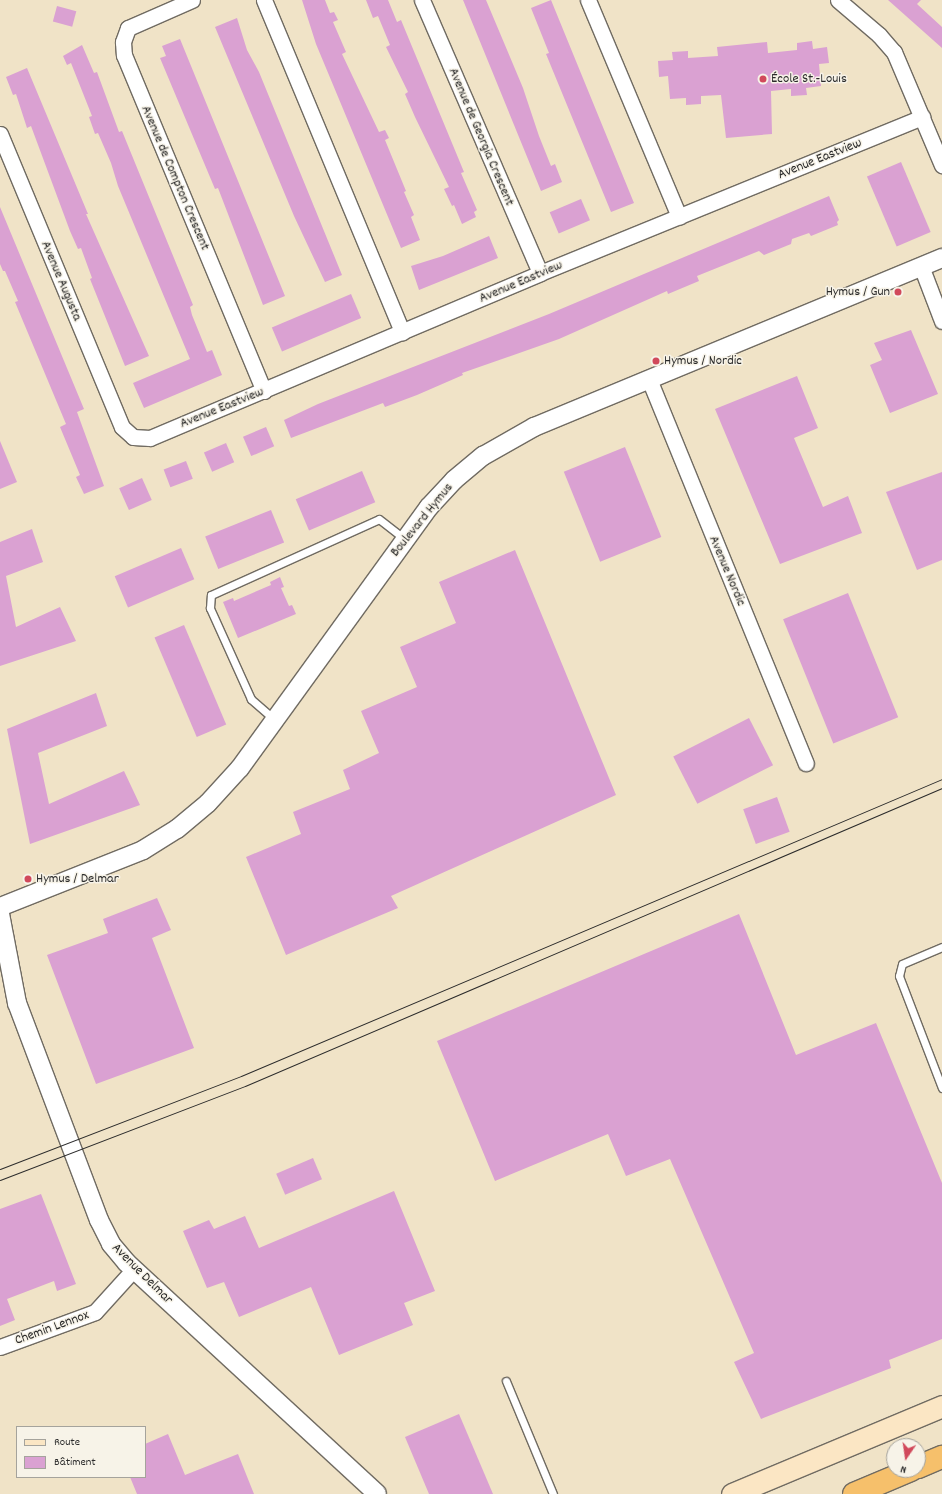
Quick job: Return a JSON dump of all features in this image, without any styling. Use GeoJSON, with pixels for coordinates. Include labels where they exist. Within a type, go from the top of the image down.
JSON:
{"type":"FeatureCollection","features":[{"type":"Feature","properties":{"kind":"highway"},"geometry":{"type":"LineString","coordinates":[[926,1464],[942,1457]]}},
{"type":"Feature","properties":{"kind":"highway"},"geometry":{"type":"LineString","coordinates":[[854,1494],[878,1489],[897,1478]]}},
{"type":"Feature","properties":{"kind":"main road"},"geometry":{"type":"LineString","coordinates":[[732,1494],[942,1406]]}},
{"type":"Feature","properties":{"kind":"street","name":"Avenue de Compton Crescent"},"geometry":{"type":"LineString","coordinates":[[192,0],[128,28],[123,42],[124,55],[264,391]]}},
{"type":"Feature","properties":{"kind":"street"},"geometry":{"type":"LineString","coordinates":[[264,0],[402,332]]}},
{"type":"Feature","properties":{"kind":"street","name":"Avenue de Georgia Crescent"},"geometry":{"type":"LineString","coordinates":[[422,0],[540,273]]}},
{"type":"Feature","properties":{"kind":"street"},"geometry":{"type":"LineString","coordinates":[[588,0],[679,217]]}},
{"type":"Feature","properties":{"kind":"street"},"geometry":{"type":"LineString","coordinates":[[838,0],[879,35],[894,52],[942,165]]}},
{"type":"Feature","properties":{"kind":"street","name":"Avenue Eastview"},"geometry":{"type":"LineString","coordinates":[[122,427],[133,437],[150,438],[540,273],[922,117]]}},
{"type":"Feature","properties":{"kind":"street","name":"Avenue Augusta"},"geometry":{"type":"LineString","coordinates":[[0,134],[122,427]]}},
{"type":"Feature","properties":{"kind":"street","name":"Boulevard Hymus"},"geometry":{"type":"LineString","coordinates":[[0,908],[124,859],[169,835],[200,811],[224,787],[275,720],[406,539],[445,489],[493,449],[534,428],[649,379],[942,258]]}},
{"type":"Feature","properties":{"kind":"street"},"geometry":{"type":"LineString","coordinates":[[921,266],[942,321]]}},
{"type":"Feature","properties":{"kind":"street","name":"Avenue Nordic"},"geometry":{"type":"LineString","coordinates":[[649,379],[806,763]]}},
{"type":"Feature","properties":{"kind":"street","name":"Avenue Delmar"},"geometry":{"type":"LineString","coordinates":[[0,914],[14,993],[103,1230],[116,1252],[377,1494]]}},
{"type":"Feature","properties":{"kind":"street","name":"Chemin Lennox"},"geometry":{"type":"LineString","coordinates":[[0,1347],[95,1312],[134,1269]]}},
{"type":"Feature","properties":{"kind":"lane"},"geometry":{"type":"LineString","coordinates":[[275,720],[251,699],[210,608],[210,595],[379,519],[406,539]]}},
{"type":"Feature","properties":{"kind":"lane"},"geometry":{"type":"LineString","coordinates":[[942,947],[902,964],[898,976],[942,1088]]}},
{"type":"Feature","properties":{"kind":"lane"},"geometry":{"type":"LineString","coordinates":[[506,1381],[553,1494]]}},
{"type":"Feature","properties":{"kind":"building"},"geometry":{"type":"Polygon","coordinates":[[[302,0],[325,0],[330,13],[334,12],[338,20],[333,22],[346,52],[342,54],[379,132],[385,130],[389,138],[385,140],[406,191],[404,192],[414,215],[411,217],[420,240],[401,248],[316,44],[302,0]]]}},
{"type":"Feature","properties":{"kind":"building"},"geometry":{"type":"Polygon","coordinates":[[[366,0],[388,0],[397,22],[401,20],[464,172],[461,173],[477,210],[474,212],[476,217],[462,224],[454,205],[452,206],[444,189],[449,187],[415,117],[405,94],[408,92],[386,47],[390,45],[378,16],[373,18],[366,0]]]}},
{"type":"Feature","properties":{"kind":"building"},"geometry":{"type":"Polygon","coordinates":[[[463,0],[486,0],[523,88],[551,166],[555,164],[562,182],[541,191],[463,0]]]}},
{"type":"Feature","properties":{"kind":"building"},"geometry":{"type":"Polygon","coordinates":[[[551,0],[634,203],[611,212],[546,54],[549,53],[531,8],[551,0]]]}},
{"type":"Feature","properties":{"kind":"building"},"geometry":{"type":"Polygon","coordinates":[[[888,0],[921,0],[917,4],[942,27],[942,48],[888,0]]]}},
{"type":"Feature","properties":{"kind":"building"},"geometry":{"type":"Polygon","coordinates":[[[57,6],[76,11],[72,27],[53,21],[57,6]]]}},
{"type":"Feature","properties":{"kind":"building"},"geometry":{"type":"Polygon","coordinates":[[[237,18],[247,50],[259,72],[342,275],[325,282],[294,216],[215,27],[237,18]]]}},
{"type":"Feature","properties":{"kind":"building"},"geometry":{"type":"Polygon","coordinates":[[[180,39],[285,296],[263,305],[218,188],[215,189],[160,58],[166,56],[162,46],[180,39]]]}},
{"type":"Feature","properties":{"kind":"building"},"geometry":{"type":"Polygon","coordinates":[[[812,41],[813,49],[827,47],[829,63],[819,64],[821,86],[806,88],[807,95],[791,96],[791,89],[771,91],[772,134],[726,138],[721,95],[701,96],[701,104],[686,105],[686,98],[670,99],[668,76],[659,77],[658,61],[673,60],[672,52],[688,51],[688,58],[718,56],[717,47],[767,42],[768,53],[797,50],[797,43],[812,41]]]}},
{"type":"Feature","properties":{"kind":"building"},"geometry":{"type":"Polygon","coordinates":[[[82,45],[94,73],[97,72],[119,132],[122,131],[187,290],[193,305],[190,307],[192,315],[207,352],[212,350],[222,375],[144,408],[133,383],[190,359],[118,186],[111,163],[98,133],[95,134],[89,117],[92,116],[71,63],[67,65],[63,56],[82,45]]]}},
{"type":"Feature","properties":{"kind":"building"},"geometry":{"type":"Polygon","coordinates":[[[27,68],[88,214],[86,214],[149,356],[125,366],[90,279],[92,278],[81,248],[78,249],[70,231],[31,126],[27,128],[16,94],[13,95],[6,77],[27,68]]]}},
{"type":"Feature","properties":{"kind":"building"},"geometry":{"type":"Polygon","coordinates":[[[901,162],[931,232],[897,246],[867,176],[901,162]]]}},
{"type":"Feature","properties":{"kind":"building"},"geometry":{"type":"Polygon","coordinates":[[[829,196],[839,220],[837,222],[838,225],[811,236],[809,233],[792,239],[791,244],[764,255],[759,251],[697,276],[699,281],[668,294],[667,291],[559,339],[462,373],[463,375],[417,395],[385,407],[383,403],[291,438],[284,420],[318,404],[549,314],[829,196]]]}},
{"type":"Feature","properties":{"kind":"building"},"geometry":{"type":"Polygon","coordinates":[[[581,199],[590,220],[559,233],[550,212],[581,199]]]}},
{"type":"Feature","properties":{"kind":"building"},"geometry":{"type":"Polygon","coordinates":[[[0,207],[84,409],[77,412],[104,486],[84,494],[76,477],[80,475],[60,427],[66,424],[15,302],[18,301],[5,271],[3,271],[0,264],[0,207]]]}},
{"type":"Feature","properties":{"kind":"building"},"geometry":{"type":"Polygon","coordinates":[[[489,236],[498,258],[419,290],[411,266],[443,256],[489,236]]]}},
{"type":"Feature","properties":{"kind":"building"},"geometry":{"type":"Polygon","coordinates":[[[351,294],[361,318],[282,352],[272,328],[351,294]]]}},
{"type":"Feature","properties":{"kind":"building"},"geometry":{"type":"Polygon","coordinates":[[[911,330],[938,394],[890,413],[870,365],[882,360],[874,343],[911,330]]]}},
{"type":"Feature","properties":{"kind":"building"},"geometry":{"type":"Polygon","coordinates":[[[797,376],[818,428],[794,438],[823,507],[848,496],[862,533],[780,564],[715,409],[797,376]]]}},
{"type":"Feature","properties":{"kind":"building"},"geometry":{"type":"Polygon","coordinates":[[[266,427],[274,446],[251,456],[243,437],[266,427]]]}},
{"type":"Feature","properties":{"kind":"building"},"geometry":{"type":"Polygon","coordinates":[[[0,441],[17,482],[0,489],[0,441]]]}},
{"type":"Feature","properties":{"kind":"building"},"geometry":{"type":"Polygon","coordinates":[[[226,443],[234,462],[212,472],[204,452],[226,443]]]}},
{"type":"Feature","properties":{"kind":"building"},"geometry":{"type":"Polygon","coordinates":[[[625,447],[661,537],[600,562],[564,472],[625,447]]]}},
{"type":"Feature","properties":{"kind":"building"},"geometry":{"type":"Polygon","coordinates":[[[186,461],[193,479],[170,487],[164,470],[186,461]]]}},
{"type":"Feature","properties":{"kind":"building"},"geometry":{"type":"Polygon","coordinates":[[[362,471],[375,502],[309,530],[296,499],[362,471]]]}},
{"type":"Feature","properties":{"kind":"building"},"geometry":{"type":"Polygon","coordinates":[[[942,472],[942,560],[917,570],[886,492],[942,472]]]}},
{"type":"Feature","properties":{"kind":"building"},"geometry":{"type":"Polygon","coordinates":[[[142,478],[152,500],[129,510],[119,488],[142,478]]]}},
{"type":"Feature","properties":{"kind":"building"},"geometry":{"type":"Polygon","coordinates":[[[271,510],[284,542],[218,569],[205,537],[271,510]]]}},
{"type":"Feature","properties":{"kind":"building"},"geometry":{"type":"Polygon","coordinates":[[[32,529],[43,562],[6,576],[16,627],[60,607],[76,641],[0,666],[0,542],[32,529]]]}},
{"type":"Feature","properties":{"kind":"building"},"geometry":{"type":"Polygon","coordinates":[[[181,548],[194,579],[128,607],[115,576],[181,548]]]}},
{"type":"Feature","properties":{"kind":"building"},"geometry":{"type":"Polygon","coordinates":[[[515,550],[616,795],[391,896],[398,908],[286,955],[246,857],[301,834],[293,812],[350,789],[343,770],[379,753],[361,711],[417,687],[400,647],[456,623],[439,582],[515,550]]]}},
{"type":"Feature","properties":{"kind":"building"},"geometry":{"type":"Polygon","coordinates":[[[280,577],[284,587],[281,588],[289,606],[292,605],[296,614],[238,638],[223,602],[233,598],[234,601],[271,585],[270,582],[280,577]]]}},
{"type":"Feature","properties":{"kind":"building"},"geometry":{"type":"Polygon","coordinates":[[[848,593],[898,717],[833,743],[783,619],[848,593]]]}},
{"type":"Feature","properties":{"kind":"building"},"geometry":{"type":"Polygon","coordinates":[[[184,625],[226,724],[197,737],[155,638],[184,625]]]}},
{"type":"Feature","properties":{"kind":"building"},"geometry":{"type":"Polygon","coordinates":[[[96,693],[107,726],[38,753],[49,804],[124,771],[140,805],[30,844],[7,729],[96,693]]]}},
{"type":"Feature","properties":{"kind":"building"},"geometry":{"type":"Polygon","coordinates":[[[749,718],[773,765],[697,804],[673,757],[749,718]]]}},
{"type":"Feature","properties":{"kind":"building"},"geometry":{"type":"Polygon","coordinates":[[[777,797],[790,832],[756,844],[743,809],[777,797]]]}},
{"type":"Feature","properties":{"kind":"building"},"geometry":{"type":"Polygon","coordinates":[[[157,898],[171,930],[152,938],[194,1048],[96,1084],[47,955],[108,933],[103,919],[157,898]]]}},
{"type":"Feature","properties":{"kind":"building"},"geometry":{"type":"Polygon","coordinates":[[[739,914],[796,1055],[876,1023],[942,1183],[942,1339],[889,1360],[891,1368],[761,1419],[734,1362],[754,1353],[670,1159],[626,1176],[608,1134],[495,1181],[437,1041],[739,914]]]}},
{"type":"Feature","properties":{"kind":"building"},"geometry":{"type":"Polygon","coordinates":[[[313,1158],[322,1179],[285,1195],[276,1174],[313,1158]]]}},
{"type":"Feature","properties":{"kind":"building"},"geometry":{"type":"Polygon","coordinates":[[[394,1191],[435,1291],[404,1303],[413,1325],[339,1355],[311,1287],[239,1317],[224,1282],[207,1288],[183,1231],[209,1220],[214,1229],[245,1216],[259,1248],[394,1191]]]}},
{"type":"Feature","properties":{"kind":"building"},"geometry":{"type":"Polygon","coordinates":[[[41,1194],[76,1284],[57,1291],[54,1281],[7,1299],[15,1320],[0,1326],[0,1209],[41,1194]]]}},
{"type":"Feature","properties":{"kind":"building"},"geometry":{"type":"Polygon","coordinates":[[[459,1414],[493,1494],[429,1494],[405,1437],[459,1414]]]}},
{"type":"Feature","properties":{"kind":"building"},"geometry":{"type":"Polygon","coordinates":[[[168,1434],[185,1475],[238,1454],[254,1494],[137,1494],[130,1478],[146,1478],[146,1444],[168,1434]]]}},
{"type":"Feature","properties":{"kind":"tram line"},"geometry":{"type":"LineString","coordinates":[[0,1169],[241,1076],[942,779]]}},
{"type":"Feature","properties":{"kind":"tram line"},"geometry":{"type":"LineString","coordinates":[[0,1180],[245,1086],[942,788]]}},
{"type":"Feature","properties":{"kind":"place","name":"École St.-Louis"},"geometry":{"type":"Point","coordinates":[763,79]}},
{"type":"Feature","properties":{"kind":"place","name":"Hymus / Gun"},"geometry":{"type":"Point","coordinates":[898,292]}},
{"type":"Feature","properties":{"kind":"place","name":"Hymus / Nordic"},"geometry":{"type":"Point","coordinates":[656,361]}},
{"type":"Feature","properties":{"kind":"place","name":"Hymus / Delmar"},"geometry":{"type":"Point","coordinates":[28,879]}}]}
